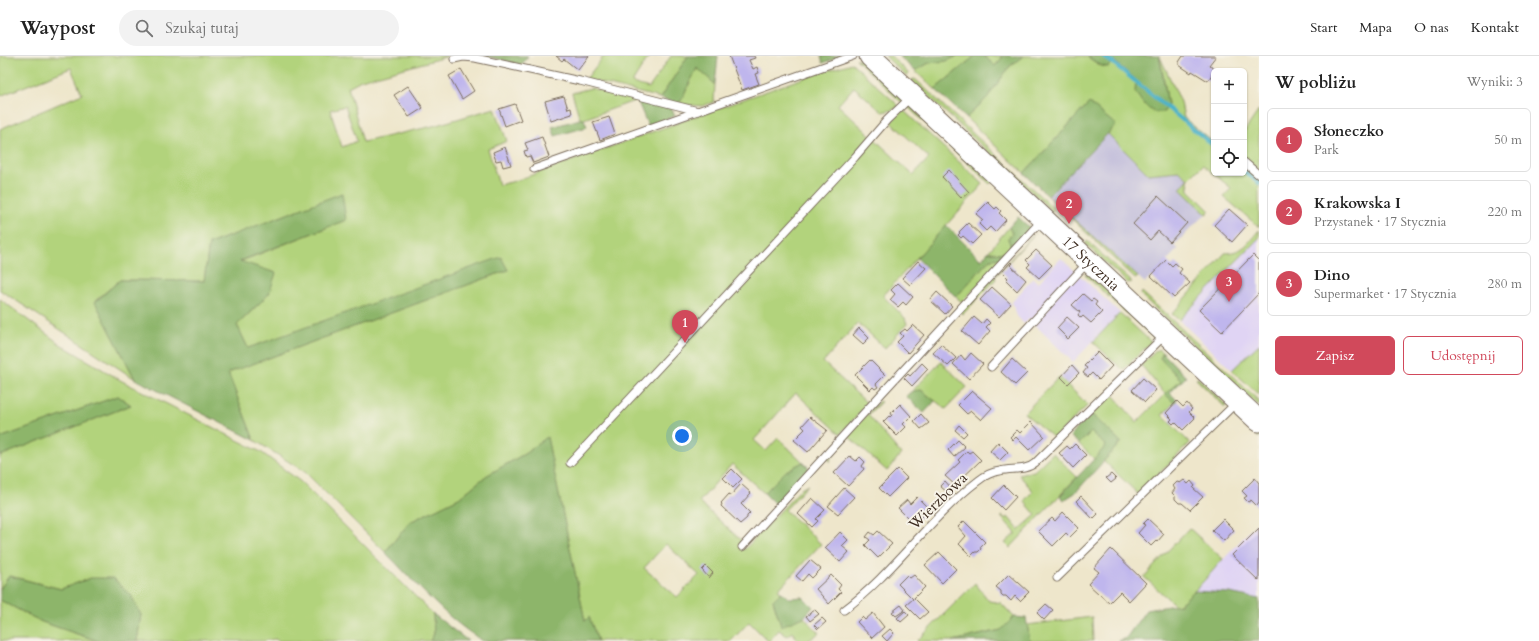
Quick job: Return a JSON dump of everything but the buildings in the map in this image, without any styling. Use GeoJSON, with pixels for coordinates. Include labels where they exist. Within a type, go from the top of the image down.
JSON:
{"type":"FeatureCollection","features":[{"type":"Feature","properties":{"kind":"main road","name":"17 Stycznia"},"geometry":{"type":"LineString","coordinates":[[870,56],[1259,421]]}},
{"type":"Feature","properties":{"kind":"lane"},"geometry":{"type":"LineString","coordinates":[[534,169],[853,56]]}},
{"type":"Feature","properties":{"kind":"lane"},"geometry":{"type":"LineString","coordinates":[[454,59],[463,57],[475,58],[587,83],[698,111]]}},
{"type":"Feature","properties":{"kind":"lane"},"geometry":{"type":"LineString","coordinates":[[570,463],[912,95]]}},
{"type":"Feature","properties":{"kind":"lane"},"geometry":{"type":"LineString","coordinates":[[1247,165],[1259,175]]}},
{"type":"Feature","properties":{"kind":"lane"},"geometry":{"type":"LineString","coordinates":[[742,547],[1043,219]]}},
{"type":"Feature","properties":{"kind":"lane"},"geometry":{"type":"LineString","coordinates":[[991,367],[1088,262]]}},
{"type":"Feature","properties":{"kind":"lane","name":"Wierzbowa"},"geometry":{"type":"LineString","coordinates":[[844,610],[872,586],[944,512],[980,479],[1001,470],[1032,466],[1166,334]]}},
{"type":"Feature","properties":{"kind":"lane"},"geometry":{"type":"LineString","coordinates":[[1057,578],[1238,401]]}},
{"type":"Feature","properties":{"kind":"shaded area"},"geometry":{"type":"Polygon","coordinates":[[[1108,134],[1148,174],[1179,171],[1188,179],[1180,189],[1206,214],[1174,246],[1178,249],[1145,283],[1048,196],[1108,134]]]}},
{"type":"Feature","properties":{"kind":"shaded area"},"geometry":{"type":"Polygon","coordinates":[[[1259,238],[1259,344],[1232,370],[1179,320],[1259,238]]]}},
{"type":"Feature","properties":{"kind":"shaded area"},"geometry":{"type":"Polygon","coordinates":[[[1061,258],[1120,313],[1073,362],[1029,319],[1024,324],[1017,316],[1012,302],[1033,278],[1038,283],[1061,258]]]}},
{"type":"Feature","properties":{"kind":"shaded area"},"geometry":{"type":"Polygon","coordinates":[[[1259,521],[1259,599],[1229,593],[1194,591],[1259,521]]]}},
{"type":"Feature","properties":{"kind":"green space"},"geometry":{"type":"Polygon","coordinates":[[[0,56],[449,56],[361,80],[348,87],[363,142],[433,126],[495,108],[507,141],[488,149],[499,185],[515,181],[806,77],[852,63],[899,106],[892,110],[882,112],[854,87],[838,105],[913,175],[929,158],[891,122],[903,110],[983,184],[883,296],[905,318],[907,324],[885,348],[858,323],[823,362],[868,404],[840,434],[796,393],[754,440],[766,451],[778,438],[803,462],[786,471],[764,493],[732,464],[699,502],[742,541],[744,550],[801,489],[808,485],[785,510],[821,544],[778,590],[781,592],[773,600],[781,625],[804,617],[819,633],[808,641],[799,641],[792,632],[787,636],[779,630],[768,641],[749,622],[731,641],[598,641],[589,617],[585,621],[547,438],[526,453],[486,476],[459,498],[410,522],[385,552],[305,472],[254,440],[228,373],[508,270],[248,348],[237,325],[269,294],[239,262],[346,220],[341,194],[209,244],[204,281],[120,280],[95,301],[135,379],[0,290],[0,129],[82,94],[71,68],[0,96],[0,56]],[[345,106],[330,110],[342,147],[357,141],[345,106]],[[666,544],[644,568],[677,597],[699,575],[666,544]]]}},
{"type":"Feature","properties":{"kind":"green space"},"geometry":{"type":"Polygon","coordinates":[[[486,56],[528,56],[521,65],[486,56]]]}},
{"type":"Feature","properties":{"kind":"green space"},"geometry":{"type":"Polygon","coordinates":[[[604,56],[649,56],[632,83],[649,88],[671,56],[688,56],[660,98],[586,79],[604,56]]]}},
{"type":"Feature","properties":{"kind":"green space"},"geometry":{"type":"Polygon","coordinates":[[[688,56],[718,56],[715,84],[697,68],[679,104],[660,98],[688,56]]]}},
{"type":"Feature","properties":{"kind":"green space"},"geometry":{"type":"Polygon","coordinates":[[[821,56],[842,56],[823,63],[821,56]]]}},
{"type":"Feature","properties":{"kind":"green space"},"geometry":{"type":"Polygon","coordinates":[[[885,56],[891,56],[908,73],[907,77],[885,56]]]}},
{"type":"Feature","properties":{"kind":"green space"},"geometry":{"type":"Polygon","coordinates":[[[899,56],[958,56],[946,61],[929,63],[915,71],[899,56]]]}},
{"type":"Feature","properties":{"kind":"green space"},"geometry":{"type":"Polygon","coordinates":[[[958,56],[975,56],[935,89],[915,71],[929,63],[946,61],[958,56]]]}},
{"type":"Feature","properties":{"kind":"green space"},"geometry":{"type":"Polygon","coordinates":[[[975,56],[984,56],[995,66],[1002,58],[1001,56],[1023,56],[1009,67],[988,97],[966,118],[935,89],[975,56]]]}},
{"type":"Feature","properties":{"kind":"green space"},"geometry":{"type":"Polygon","coordinates":[[[984,56],[1001,56],[1002,58],[995,66],[984,56]]]}},
{"type":"Feature","properties":{"kind":"green space"},"geometry":{"type":"Polygon","coordinates":[[[1023,56],[1086,56],[1101,66],[1108,67],[1113,61],[1168,104],[1160,57],[1181,102],[1184,118],[1211,140],[1211,172],[1203,165],[1188,180],[1189,190],[1210,211],[1206,214],[1180,189],[1188,179],[1179,171],[1148,174],[1108,134],[1115,125],[1089,103],[1024,173],[966,118],[988,97],[1009,67],[1023,56]]]}},
{"type":"Feature","properties":{"kind":"green space"},"geometry":{"type":"Polygon","coordinates":[[[1086,56],[1159,56],[1168,104],[1164,112],[1155,112],[1149,109],[1142,102],[1135,92],[1136,80],[1114,61],[1108,67],[1102,66],[1086,56]]]}},
{"type":"Feature","properties":{"kind":"green space"},"geometry":{"type":"Polygon","coordinates":[[[856,59],[861,59],[902,100],[901,102],[856,59]]]}},
{"type":"Feature","properties":{"kind":"green space"},"geometry":{"type":"Polygon","coordinates":[[[697,68],[715,84],[714,102],[702,106],[679,104],[697,68]]]}},
{"type":"Feature","properties":{"kind":"green space"},"geometry":{"type":"Polygon","coordinates":[[[915,79],[1054,209],[1053,212],[911,80],[915,79]]]}},
{"type":"Feature","properties":{"kind":"green space"},"geometry":{"type":"Polygon","coordinates":[[[591,88],[637,100],[584,119],[580,119],[572,93],[591,88]]]}},
{"type":"Feature","properties":{"kind":"green space"},"geometry":{"type":"Polygon","coordinates":[[[637,100],[672,109],[675,116],[648,126],[637,100]]]}},
{"type":"Feature","properties":{"kind":"green space"},"geometry":{"type":"Polygon","coordinates":[[[1089,103],[1116,125],[1048,196],[1024,173],[1089,103]]]}},
{"type":"Feature","properties":{"kind":"green space"},"geometry":{"type":"Polygon","coordinates":[[[909,105],[992,182],[990,184],[907,106],[909,105]]]}},
{"type":"Feature","properties":{"kind":"green space"},"geometry":{"type":"Polygon","coordinates":[[[1259,110],[1259,170],[1247,160],[1247,128],[1259,110]]]}},
{"type":"Feature","properties":{"kind":"green space"},"geometry":{"type":"Polygon","coordinates":[[[584,119],[587,127],[555,136],[552,127],[584,119]]]}},
{"type":"Feature","properties":{"kind":"green space"},"geometry":{"type":"Polygon","coordinates":[[[1247,168],[1259,178],[1259,227],[1224,197],[1231,188],[1216,176],[1247,176],[1247,168]]]}},
{"type":"Feature","properties":{"kind":"green space"},"geometry":{"type":"Polygon","coordinates":[[[342,193],[346,220],[240,261],[276,273],[269,294],[237,325],[248,348],[501,257],[508,270],[228,373],[254,440],[135,379],[95,302],[120,280],[204,281],[209,244],[342,193]]]}},
{"type":"Feature","properties":{"kind":"green space"},"geometry":{"type":"Polygon","coordinates":[[[1048,196],[1138,277],[1135,279],[1048,196]]]}},
{"type":"Feature","properties":{"kind":"green space"},"geometry":{"type":"Polygon","coordinates":[[[1018,217],[1030,228],[1012,248],[1008,239],[1012,233],[1009,227],[1018,217]]]}},
{"type":"Feature","properties":{"kind":"green space"},"geometry":{"type":"Polygon","coordinates":[[[946,225],[981,260],[988,252],[1008,253],[1004,258],[990,259],[956,297],[917,258],[946,225]]]}},
{"type":"Feature","properties":{"kind":"green space"},"geometry":{"type":"Polygon","coordinates":[[[1009,227],[1012,233],[1008,239],[1012,248],[1008,253],[988,252],[1009,227]]]}},
{"type":"Feature","properties":{"kind":"green space"},"geometry":{"type":"Polygon","coordinates":[[[1259,230],[1259,238],[1179,320],[1172,314],[1225,253],[1241,249],[1259,230]]]}},
{"type":"Feature","properties":{"kind":"green space"},"geometry":{"type":"Polygon","coordinates":[[[1035,233],[995,277],[996,279],[963,314],[961,312],[1035,233]]]}},
{"type":"Feature","properties":{"kind":"green space"},"geometry":{"type":"Polygon","coordinates":[[[1087,241],[1132,282],[1128,283],[1085,244],[1087,241]]]}},
{"type":"Feature","properties":{"kind":"green space"},"geometry":{"type":"Polygon","coordinates":[[[1004,258],[962,302],[956,297],[990,259],[1004,258]]]}},
{"type":"Feature","properties":{"kind":"green space"},"geometry":{"type":"Polygon","coordinates":[[[1090,274],[1155,335],[1154,338],[1085,275],[1090,274]]]}},
{"type":"Feature","properties":{"kind":"green space"},"geometry":{"type":"Polygon","coordinates":[[[1142,292],[1259,401],[1259,406],[1141,295],[1142,292]]]}},
{"type":"Feature","properties":{"kind":"green space"},"geometry":{"type":"Polygon","coordinates":[[[0,299],[60,344],[122,381],[261,452],[301,482],[433,614],[434,634],[430,641],[279,641],[275,639],[263,641],[137,641],[141,615],[91,578],[61,589],[10,576],[0,589],[0,456],[131,405],[118,396],[0,438],[0,299]]]}},
{"type":"Feature","properties":{"kind":"green space"},"geometry":{"type":"Polygon","coordinates":[[[1120,313],[1151,342],[1123,370],[1093,342],[1120,313]]]}},
{"type":"Feature","properties":{"kind":"green space"},"geometry":{"type":"Polygon","coordinates":[[[1259,344],[1259,395],[1232,370],[1259,344]]]}},
{"type":"Feature","properties":{"kind":"green space"},"geometry":{"type":"Polygon","coordinates":[[[1158,349],[1163,353],[1160,358],[1181,380],[1165,394],[1141,365],[1158,349]]]}},
{"type":"Feature","properties":{"kind":"green space"},"geometry":{"type":"Polygon","coordinates":[[[1163,353],[1186,377],[1170,393],[1177,400],[1174,403],[1165,394],[1181,380],[1160,358],[1163,353]]]}},
{"type":"Feature","properties":{"kind":"green space"},"geometry":{"type":"Polygon","coordinates":[[[941,362],[967,387],[946,409],[921,390],[912,391],[941,362]]]}},
{"type":"Feature","properties":{"kind":"green space"},"geometry":{"type":"Polygon","coordinates":[[[1059,377],[1088,405],[1054,438],[1024,413],[1059,377]]]}},
{"type":"Feature","properties":{"kind":"green space"},"geometry":{"type":"Polygon","coordinates":[[[1198,378],[1226,405],[1225,407],[1196,379],[1198,378]]]}},
{"type":"Feature","properties":{"kind":"green space"},"geometry":{"type":"Polygon","coordinates":[[[921,390],[935,401],[924,413],[906,396],[912,391],[921,390]]]}},
{"type":"Feature","properties":{"kind":"green space"},"geometry":{"type":"Polygon","coordinates":[[[1112,394],[1137,422],[1165,394],[1174,403],[1162,415],[1190,443],[1138,494],[1104,461],[1121,442],[1091,414],[1112,394]]]}},
{"type":"Feature","properties":{"kind":"green space"},"geometry":{"type":"Polygon","coordinates":[[[118,396],[131,405],[0,456],[0,438],[118,396]]]}},
{"type":"Feature","properties":{"kind":"green space"},"geometry":{"type":"Polygon","coordinates":[[[879,401],[881,402],[868,415],[901,454],[887,471],[849,437],[831,456],[830,462],[828,457],[879,401]]]}},
{"type":"Feature","properties":{"kind":"green space"},"geometry":{"type":"Polygon","coordinates":[[[1235,411],[1259,432],[1259,438],[1232,412],[1235,411]]]}},
{"type":"Feature","properties":{"kind":"green space"},"geometry":{"type":"Polygon","coordinates":[[[1091,414],[1121,442],[1075,493],[1064,500],[1060,496],[1106,446],[1091,432],[1079,444],[1070,436],[1091,414]]]}},
{"type":"Feature","properties":{"kind":"green space"},"geometry":{"type":"Polygon","coordinates":[[[1091,432],[1107,446],[1095,460],[1079,444],[1091,432]]]}},
{"type":"Feature","properties":{"kind":"green space"},"geometry":{"type":"Polygon","coordinates":[[[547,437],[585,621],[589,617],[598,641],[483,641],[443,611],[385,552],[410,522],[459,498],[486,476],[526,453],[547,437]]]}},
{"type":"Feature","properties":{"kind":"green space"},"geometry":{"type":"Polygon","coordinates":[[[1053,453],[1077,477],[1010,548],[1005,543],[1016,533],[1002,518],[1002,516],[1006,519],[1008,517],[1019,530],[1036,515],[1024,501],[1033,491],[1019,475],[1034,471],[1053,453]]]}},
{"type":"Feature","properties":{"kind":"green space"},"geometry":{"type":"Polygon","coordinates":[[[803,462],[809,469],[776,505],[764,493],[786,471],[803,462]]]}},
{"type":"Feature","properties":{"kind":"green space"},"geometry":{"type":"Polygon","coordinates":[[[1189,528],[1223,559],[1186,599],[1175,605],[1144,577],[1189,528]]]}},
{"type":"Feature","properties":{"kind":"green space"},"geometry":{"type":"Polygon","coordinates":[[[9,576],[61,589],[91,578],[113,578],[131,595],[141,615],[137,641],[98,641],[42,622],[0,600],[0,589],[9,576]]]}},
{"type":"Feature","properties":{"kind":"green space"},"geometry":{"type":"Polygon","coordinates":[[[975,583],[989,601],[1001,603],[1014,617],[1001,630],[953,641],[917,641],[975,583]]]}},
{"type":"Feature","properties":{"kind":"green space"},"geometry":{"type":"Polygon","coordinates":[[[1194,591],[1229,593],[1259,599],[1259,641],[1118,641],[1126,638],[1146,610],[1180,604],[1194,591]]]}},
{"type":"Feature","properties":{"kind":"green space"},"geometry":{"type":"Polygon","coordinates":[[[781,592],[789,598],[803,597],[813,607],[804,617],[781,626],[773,600],[781,592]]]}},
{"type":"Feature","properties":{"kind":"green space"},"geometry":{"type":"Polygon","coordinates":[[[0,600],[42,622],[98,641],[0,641],[0,600]]]}},
{"type":"Feature","properties":{"kind":"green space"},"geometry":{"type":"Polygon","coordinates":[[[433,614],[468,641],[430,641],[434,634],[433,614]]]}},
{"type":"Feature","properties":{"kind":"green space"},"geometry":{"type":"Polygon","coordinates":[[[1014,617],[1026,618],[1030,641],[953,641],[1001,630],[1014,617]]]}},
{"type":"Feature","properties":{"kind":"green space"},"geometry":{"type":"Polygon","coordinates":[[[1092,617],[1093,641],[1030,641],[1027,625],[1092,617]]]}},
{"type":"Feature","properties":{"kind":"waterway"},"geometry":{"type":"LineString","coordinates":[[1103,56],[1211,144]]}},
{"type":"Feature","properties":{"kind":"waterway"},"geometry":{"type":"LineString","coordinates":[[1247,173],[1259,183]]}},
{"type":"Feature","properties":{"kind":"place","name":"Krakowska I"},"geometry":{"type":"Point","coordinates":[1069,224]}},
{"type":"Feature","properties":{"kind":"place","name":"Dino"},"geometry":{"type":"Point","coordinates":[1229,302]}},
{"type":"Feature","properties":{"kind":"place","name":"Słoneczko"},"geometry":{"type":"Point","coordinates":[685,343]}}]}
